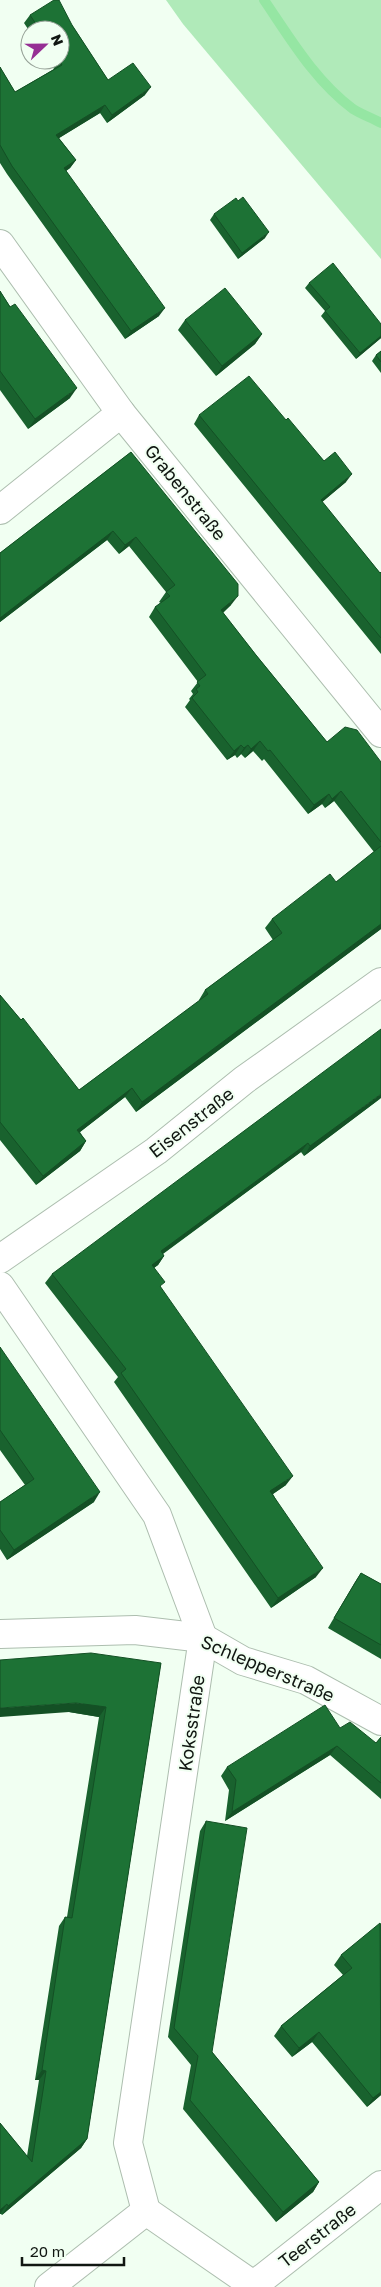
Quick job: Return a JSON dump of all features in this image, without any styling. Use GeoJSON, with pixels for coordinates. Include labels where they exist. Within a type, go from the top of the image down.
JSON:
{"type":"FeatureCollection","features":[{"type":"Feature","properties":{"kind":"street","name":"Grabenstraße"},"geometry":{"type":"LineString","coordinates":[[0,244],[121,413],[381,733]]}},
{"type":"Feature","properties":{"kind":"street"},"geometry":{"type":"LineString","coordinates":[[0,510],[121,413]]}},
{"type":"Feature","properties":{"kind":"street","name":"Eisenstraße"},"geometry":{"type":"LineString","coordinates":[[0,1260],[156,1150],[244,1080],[381,982]]}},
{"type":"Feature","properties":{"kind":"street","name":"Koksstraße"},"geometry":{"type":"LineString","coordinates":[[0,1286],[157,1515],[203,1638],[128,2143],[146,2211]]}},
{"type":"Feature","properties":{"kind":"street","name":"Schlepperstraße"},"geometry":{"type":"LineString","coordinates":[[0,1634],[135,1630],[203,1638],[243,1661],[306,1680],[381,1721]]}},
{"type":"Feature","properties":{"kind":"street","name":"Teerstraße"},"geometry":{"type":"LineString","coordinates":[[255,2286],[381,2185]]}},
{"type":"Feature","properties":{"kind":"street"},"geometry":{"type":"LineString","coordinates":[[49,2287],[146,2211],[255,2286]]}},
{"type":"Feature","properties":{"kind":"green space"},"geometry":{"type":"Polygon","coordinates":[[[166,0],[381,0],[381,259],[183,24],[166,0]]]}},
{"type":"Feature","properties":{"kind":"building"},"geometry":{"type":"Polygon","coordinates":[[[54,0],[59,0],[69,20],[33,20],[30,15],[54,0]]]}},
{"type":"Feature","properties":{"kind":"building"},"geometry":{"type":"Polygon","coordinates":[[[70,21],[108,80],[133,63],[151,87],[112,115],[105,105],[56,135],[76,160],[64,168],[165,308],[131,331],[12,166],[0,145],[0,67],[15,92],[53,70],[70,70],[70,21]]]}},
{"type":"Feature","properties":{"kind":"building"},"geometry":{"type":"Polygon","coordinates":[[[243,197],[269,232],[242,253],[214,214],[236,198],[238,201],[243,197]]]}},
{"type":"Feature","properties":{"kind":"building"},"geometry":{"type":"Polygon","coordinates":[[[333,263],[381,324],[381,336],[360,353],[325,311],[330,307],[309,283],[333,263]]]}},
{"type":"Feature","properties":{"kind":"building"},"geometry":{"type":"Polygon","coordinates":[[[225,288],[262,334],[222,366],[185,320],[225,288]]]}},
{"type":"Feature","properties":{"kind":"building"},"geometry":{"type":"Polygon","coordinates":[[[0,291],[10,307],[15,304],[77,388],[35,419],[0,371],[0,291]]]}},
{"type":"Feature","properties":{"kind":"building"},"geometry":{"type":"Polygon","coordinates":[[[381,351],[381,362],[376,355],[381,351]]]}},
{"type":"Feature","properties":{"kind":"building"},"geometry":{"type":"Polygon","coordinates":[[[249,376],[324,461],[335,452],[352,474],[321,500],[381,572],[381,638],[199,415],[249,376]]]}},
{"type":"Feature","properties":{"kind":"building"},"geometry":{"type":"Polygon","coordinates":[[[131,452],[238,584],[238,596],[221,610],[256,655],[327,742],[345,727],[357,730],[381,762],[381,842],[341,791],[332,799],[329,794],[314,805],[270,750],[268,751],[260,741],[251,749],[248,745],[244,748],[241,745],[234,751],[192,698],[198,692],[196,689],[200,686],[197,682],[206,675],[155,607],[170,596],[166,592],[175,585],[136,537],[125,545],[113,531],[0,618],[0,553],[131,452]]]}},
{"type":"Feature","properties":{"kind":"building"},"geometry":{"type":"Polygon","coordinates":[[[381,846],[381,924],[142,1102],[132,1088],[77,1130],[86,1141],[43,1176],[0,1122],[0,995],[21,1020],[23,1018],[79,1090],[208,994],[205,990],[282,933],[272,919],[330,874],[336,882],[381,846]]]}},
{"type":"Feature","properties":{"kind":"building"},"geometry":{"type":"Polygon","coordinates":[[[381,1029],[381,1094],[310,1146],[308,1143],[161,1251],[164,1256],[152,1265],[165,1282],[160,1286],[293,1476],[270,1491],[323,1568],[278,1598],[121,1373],[126,1369],[52,1274],[381,1029]]]}},
{"type":"Feature","properties":{"kind":"building"},"geometry":{"type":"Polygon","coordinates":[[[0,1347],[100,1492],[14,1550],[0,1530],[0,1502],[34,1479],[0,1430],[0,1347]]]}},
{"type":"Feature","properties":{"kind":"building"},"geometry":{"type":"Polygon","coordinates":[[[361,1573],[381,1584],[381,1645],[334,1618],[361,1573]]]}},
{"type":"Feature","properties":{"kind":"building"},"geometry":{"type":"Polygon","coordinates":[[[91,1653],[161,1663],[87,2139],[8,2206],[7,2204],[0,2210],[0,2123],[32,2162],[46,2071],[42,2070],[65,1917],[72,1918],[106,1707],[76,1703],[0,1708],[0,1660],[91,1653]]]}},
{"type":"Feature","properties":{"kind":"building"},"geometry":{"type":"Polygon","coordinates":[[[325,1705],[340,1728],[350,1722],[376,1743],[381,1737],[381,1783],[337,1746],[232,1812],[236,1780],[227,1767],[325,1705]]]}},
{"type":"Feature","properties":{"kind":"building"},"geometry":{"type":"Polygon","coordinates":[[[206,1821],[247,1828],[212,2052],[319,2182],[283,2212],[190,2100],[198,2056],[174,2028],[206,1821]]]}},
{"type":"Feature","properties":{"kind":"building"},"geometry":{"type":"Polygon","coordinates":[[[380,1923],[381,2092],[373,2098],[319,2032],[299,2048],[281,2026],[352,1968],[341,1955],[380,1923]]]}},
{"type":"Feature","properties":{"kind":"waterway"},"geometry":{"type":"LineString","coordinates":[[264,0],[304,58],[327,86],[353,109],[381,123]]}}]}
